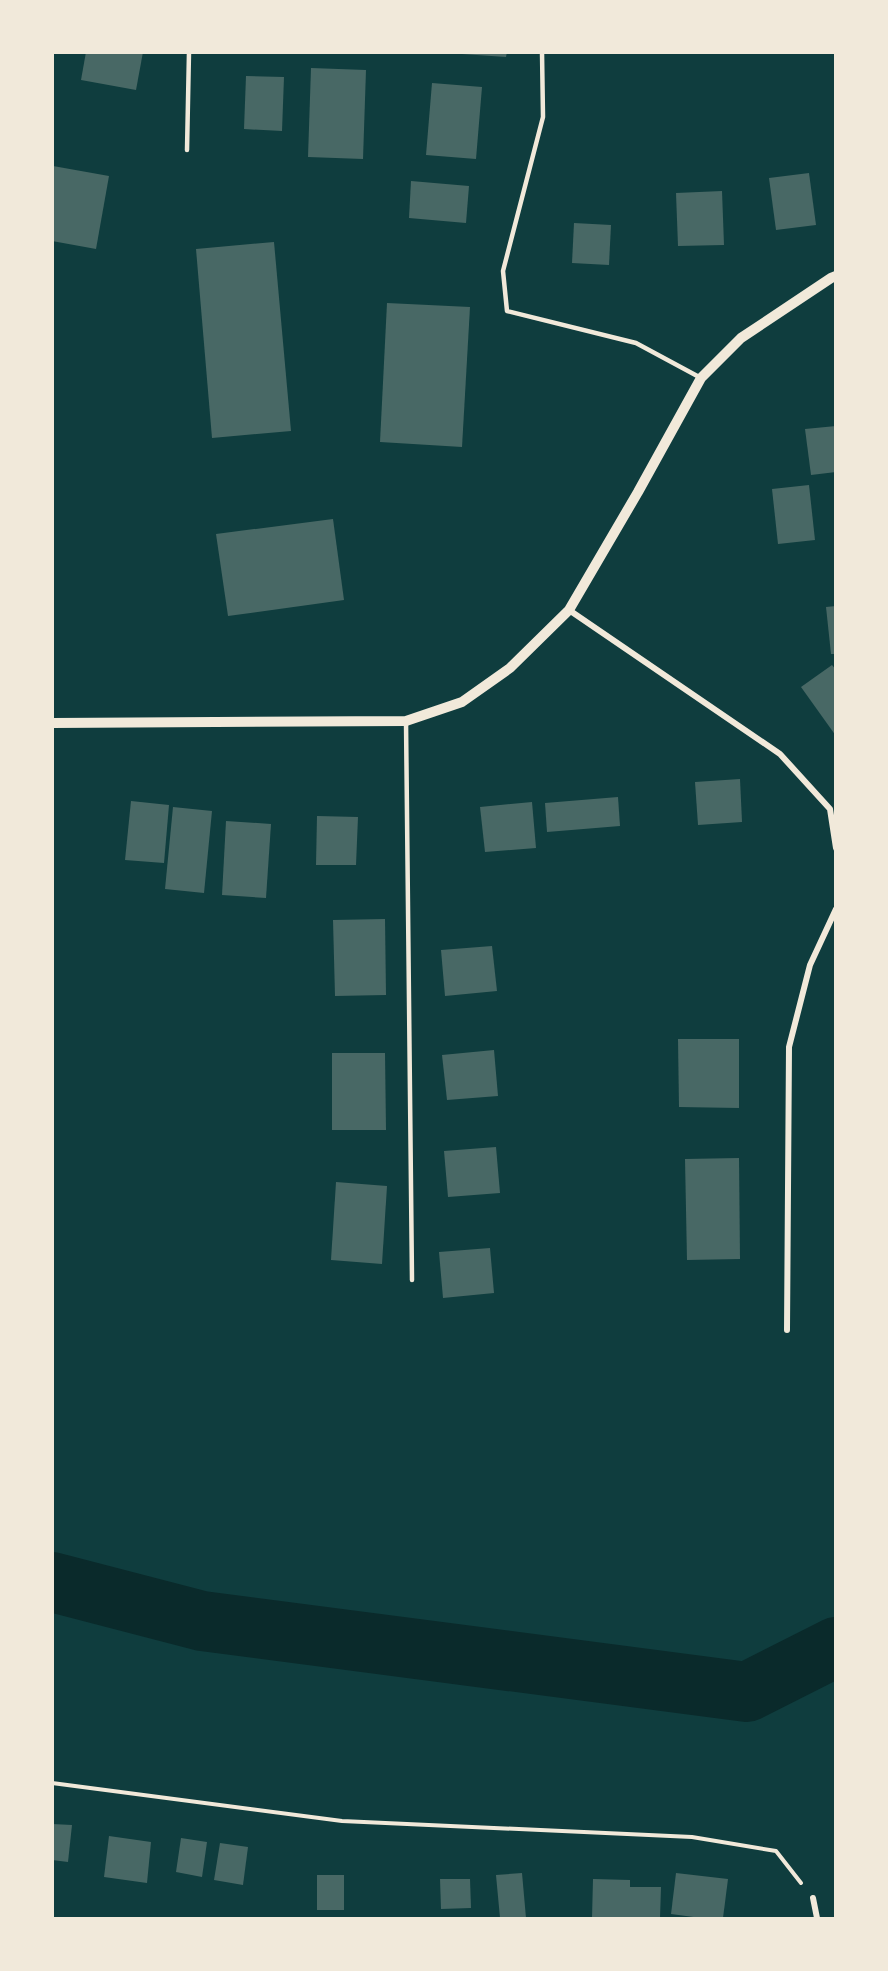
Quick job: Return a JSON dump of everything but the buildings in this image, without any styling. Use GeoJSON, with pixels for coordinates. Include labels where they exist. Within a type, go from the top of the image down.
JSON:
{"type":"FeatureCollection","features":[{"type":"Feature","properties":{"kind":"street"},"geometry":{"type":"LineString","coordinates":[[52,723],[406,721],[462,702],[510,669],[569,610],[701,378],[741,338],[836,276]]}},
{"type":"Feature","properties":{"kind":"street"},"geometry":{"type":"LineString","coordinates":[[569,610],[780,754],[830,808],[836,848]]}},
{"type":"Feature","properties":{"kind":"street"},"geometry":{"type":"LineString","coordinates":[[787,1330],[789,1047],[810,965],[836,909]]}},
{"type":"Feature","properties":{"kind":"street"},"geometry":{"type":"LineString","coordinates":[[813,1898],[816,1918]]}},
{"type":"Feature","properties":{"kind":"lane"},"geometry":{"type":"LineString","coordinates":[[188,150],[189,52]]}},
{"type":"Feature","properties":{"kind":"lane"},"geometry":{"type":"LineString","coordinates":[[542,52],[543,117],[503,271],[507,311],[636,343],[701,378]]}},
{"type":"Feature","properties":{"kind":"lane"},"geometry":{"type":"LineString","coordinates":[[406,721],[412,1280]]}},
{"type":"Feature","properties":{"kind":"path"},"geometry":{"type":"LineString","coordinates":[[52,1783],[342,1821],[692,1837],[776,1851],[813,1898]]}},
{"type":"Feature","properties":{"kind":"waterway"},"geometry":{"type":"LineString","coordinates":[[52,1582],[202,1621],[747,1692],[836,1647]]}}]}
